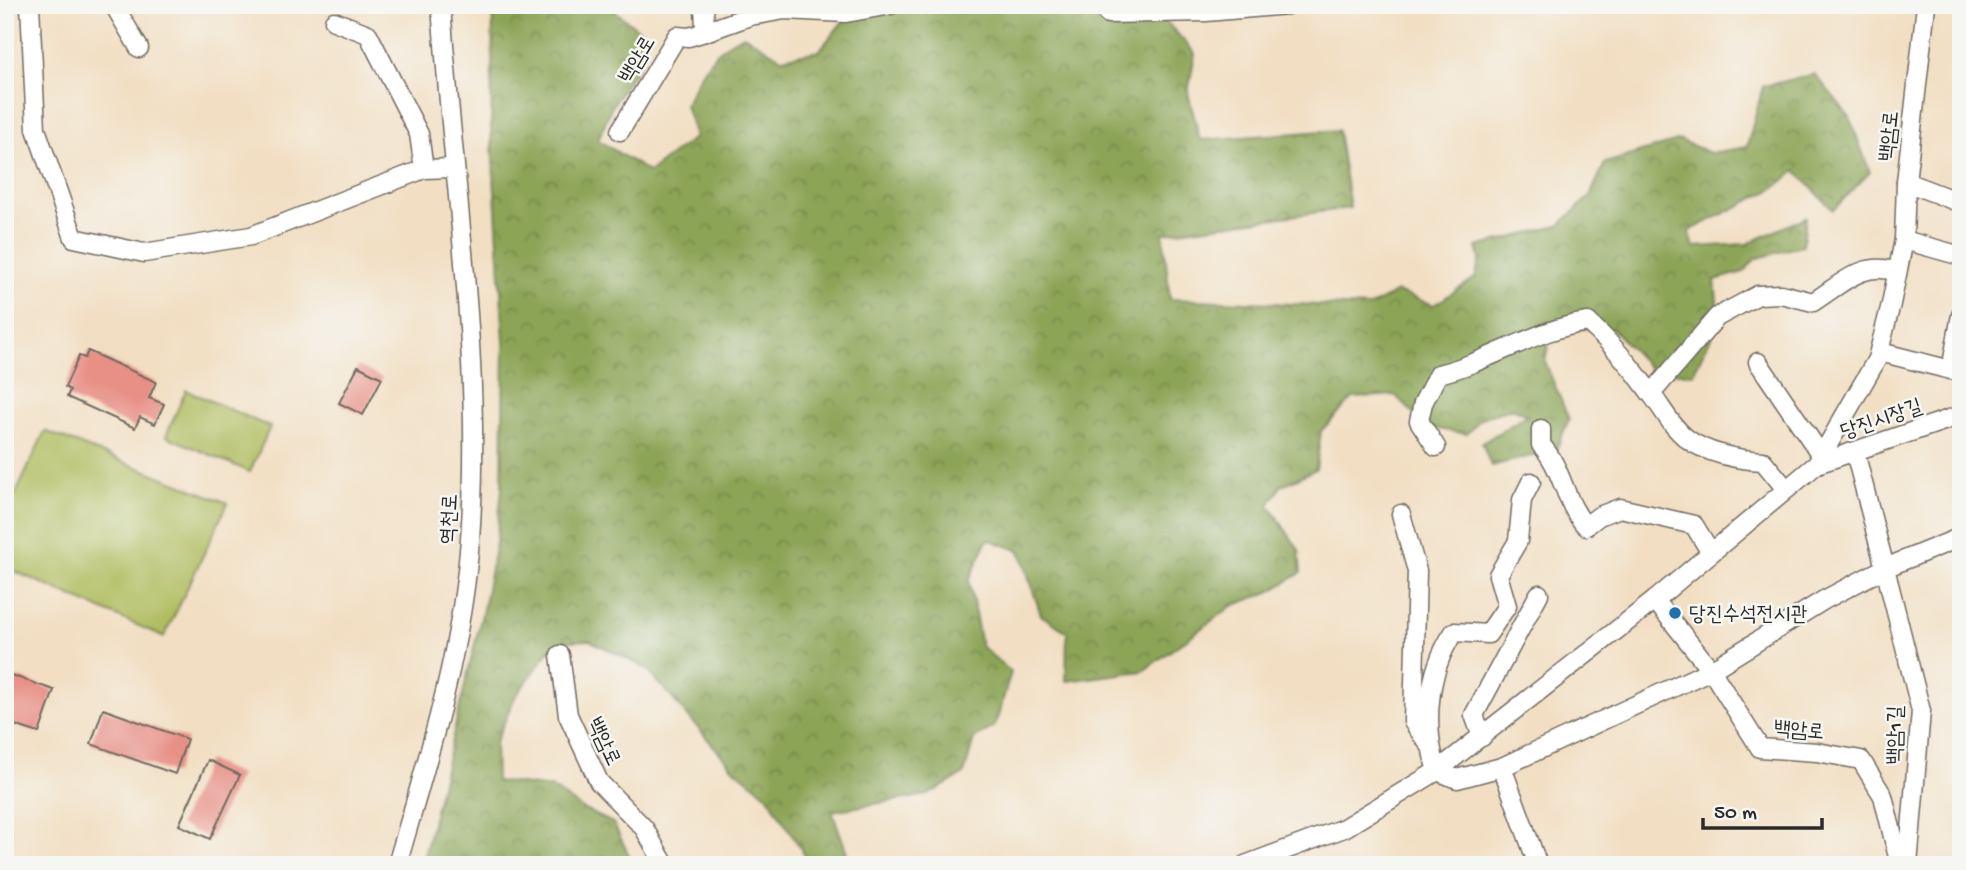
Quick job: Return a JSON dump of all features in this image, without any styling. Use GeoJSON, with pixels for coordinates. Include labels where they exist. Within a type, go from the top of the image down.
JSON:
{"type":"FeatureCollection","features":[{"type":"Feature","properties":{"kind":"street"},"geometry":{"type":"LineString","coordinates":[[30,5],[36,129],[74,238],[144,253],[251,236],[424,169],[453,168]]}},
{"type":"Feature","properties":{"kind":"street"},"geometry":{"type":"LineString","coordinates":[[114,5],[139,48]]}},
{"type":"Feature","properties":{"kind":"street","name":"역천로"},"geometry":{"type":"LineString","coordinates":[[397,865],[452,666],[470,540],[474,413],[471,351],[453,168],[441,5]]}},
{"type":"Feature","properties":{"kind":"street"},"geometry":{"type":"LineString","coordinates":[[704,5],[705,32]]}},
{"type":"Feature","properties":{"kind":"street","name":"백암로"},"geometry":{"type":"LineString","coordinates":[[620,131],[677,36],[690,37],[750,16],[785,10],[846,13],[891,5]]}},
{"type":"Feature","properties":{"kind":"street"},"geometry":{"type":"LineString","coordinates":[[1099,5],[1108,14],[1206,12],[1288,5]]}},
{"type":"Feature","properties":{"kind":"street","name":"백암로"},"geometry":{"type":"LineString","coordinates":[[1245,865],[1344,828],[1437,771],[1712,553],[1819,459],[1880,352],[1904,240],[1906,182],[1926,5]]}},
{"type":"Feature","properties":{"kind":"street"},"geometry":{"type":"LineString","coordinates":[[334,21],[368,34],[419,134],[424,169]]}},
{"type":"Feature","properties":{"kind":"street"},"geometry":{"type":"LineString","coordinates":[[1906,182],[1961,203]]}},
{"type":"Feature","properties":{"kind":"street"},"geometry":{"type":"LineString","coordinates":[[1904,240],[1961,256]]}},
{"type":"Feature","properties":{"kind":"street"},"geometry":{"type":"LineString","coordinates":[[1651,394],[1717,317],[1758,295],[1781,294],[1813,302],[1868,267],[1881,266],[1897,272]]}},
{"type":"Feature","properties":{"kind":"street"},"geometry":{"type":"LineString","coordinates":[[1880,352],[1951,370],[1961,315]]}},
{"type":"Feature","properties":{"kind":"street"},"geometry":{"type":"LineString","coordinates":[[1436,447],[1419,421],[1423,403],[1438,374],[1462,368],[1534,336],[1571,324],[1588,322],[1616,349],[1651,394],[1664,416],[1688,439],[1740,460],[1763,461],[1786,489]]}},
{"type":"Feature","properties":{"kind":"street"},"geometry":{"type":"LineString","coordinates":[[1758,362],[1819,459]]}},
{"type":"Feature","properties":{"kind":"street","name":"당진시장길"},"geometry":{"type":"LineString","coordinates":[[1819,459],[1855,452],[1961,415]]}},
{"type":"Feature","properties":{"kind":"street"},"geometry":{"type":"LineString","coordinates":[[1541,429],[1541,445],[1554,458],[1575,515],[1586,526],[1599,516],[1620,508],[1694,525],[1712,553]]}},
{"type":"Feature","properties":{"kind":"street","name":"백암1길"},"geometry":{"type":"LineString","coordinates":[[1855,452],[1921,711],[1909,865]]}},
{"type":"Feature","properties":{"kind":"street"},"geometry":{"type":"LineString","coordinates":[[1428,743],[1429,701],[1447,643],[1454,632],[1488,634],[1507,606],[1497,575],[1518,541],[1522,500],[1531,482]]}},
{"type":"Feature","properties":{"kind":"street"},"geometry":{"type":"LineString","coordinates":[[1401,514],[1417,571],[1413,722],[1428,743],[1437,771],[1457,779],[1502,766],[1711,670],[1824,600],[1885,568],[1961,537]]}},
{"type":"Feature","properties":{"kind":"street"},"geometry":{"type":"LineString","coordinates":[[1482,737],[1474,715],[1539,594]]}},
{"type":"Feature","properties":{"kind":"street","name":"백암로"},"geometry":{"type":"LineString","coordinates":[[1654,600],[1711,670],[1760,748],[1817,752],[1861,760],[1883,796],[1900,865]]}},
{"type":"Feature","properties":{"kind":"street","name":"백암로"},"geometry":{"type":"LineString","coordinates":[[559,655],[568,715],[599,782],[644,828],[665,865]]}},
{"type":"Feature","properties":{"kind":"street"},"geometry":{"type":"LineString","coordinates":[[1502,766],[1538,865]]}},
{"type":"Feature","properties":{"kind":"green space"},"geometry":{"type":"Polygon","coordinates":[[[493,5],[607,5],[647,36],[640,63],[611,108],[598,140],[649,172],[695,137],[685,105],[715,55],[744,35],[781,58],[819,51],[856,5],[1072,5],[1161,16],[1195,53],[1188,93],[1200,140],[1338,130],[1350,208],[1163,233],[1170,299],[1369,307],[1397,292],[1434,305],[1475,278],[1480,259],[1477,247],[1560,225],[1590,196],[1605,163],[1680,140],[1710,153],[1747,147],[1763,86],[1815,74],[1849,116],[1870,172],[1833,210],[1796,171],[1771,190],[1689,231],[1694,247],[1747,244],[1806,217],[1803,245],[1755,259],[1744,272],[1715,280],[1719,321],[1693,374],[1651,370],[1612,328],[1551,329],[1545,362],[1569,419],[1556,450],[1491,466],[1482,443],[1527,415],[1513,408],[1481,418],[1467,434],[1427,427],[1395,395],[1353,398],[1321,431],[1316,469],[1281,486],[1269,505],[1299,550],[1301,573],[1271,591],[1232,606],[1143,671],[1066,681],[1067,632],[1041,615],[1020,551],[988,539],[969,580],[981,646],[1011,672],[995,726],[974,739],[964,774],[928,795],[832,811],[847,853],[840,865],[811,865],[767,795],[732,767],[646,668],[589,640],[556,642],[515,697],[495,743],[496,781],[552,788],[583,809],[613,823],[634,865],[422,865],[482,614],[496,543],[502,488],[504,342],[491,127],[493,5]]]}},
{"type":"Feature","properties":{"kind":"green space"},"geometry":{"type":"Polygon","coordinates":[[[186,390],[270,427],[250,472],[166,436],[186,390]]]}},
{"type":"Feature","properties":{"kind":"green space"},"geometry":{"type":"Polygon","coordinates":[[[45,431],[228,503],[164,637],[5,567],[5,517],[45,431]]]}},
{"type":"Feature","properties":{"kind":"building"},"geometry":{"type":"Polygon","coordinates":[[[88,351],[156,382],[149,398],[164,404],[155,424],[140,417],[135,428],[67,397],[70,390],[65,387],[79,356],[85,358],[88,351]]]}},
{"type":"Feature","properties":{"kind":"building"},"geometry":{"type":"Polygon","coordinates":[[[358,366],[382,378],[363,415],[339,403],[358,366]]]}},
{"type":"Feature","properties":{"kind":"building"},"geometry":{"type":"Polygon","coordinates":[[[5,673],[54,690],[39,733],[5,722],[5,673]]]}},
{"type":"Feature","properties":{"kind":"building"},"geometry":{"type":"Polygon","coordinates":[[[103,709],[187,739],[175,774],[91,744],[103,709]]]}},
{"type":"Feature","properties":{"kind":"building"},"geometry":{"type":"Polygon","coordinates":[[[208,760],[240,775],[210,839],[179,825],[208,760]]]}},
{"type":"Feature","properties":{"kind":"place","name":"당진수석전시관"},"geometry":{"type":"Point","coordinates":[1675,613]}}]}
